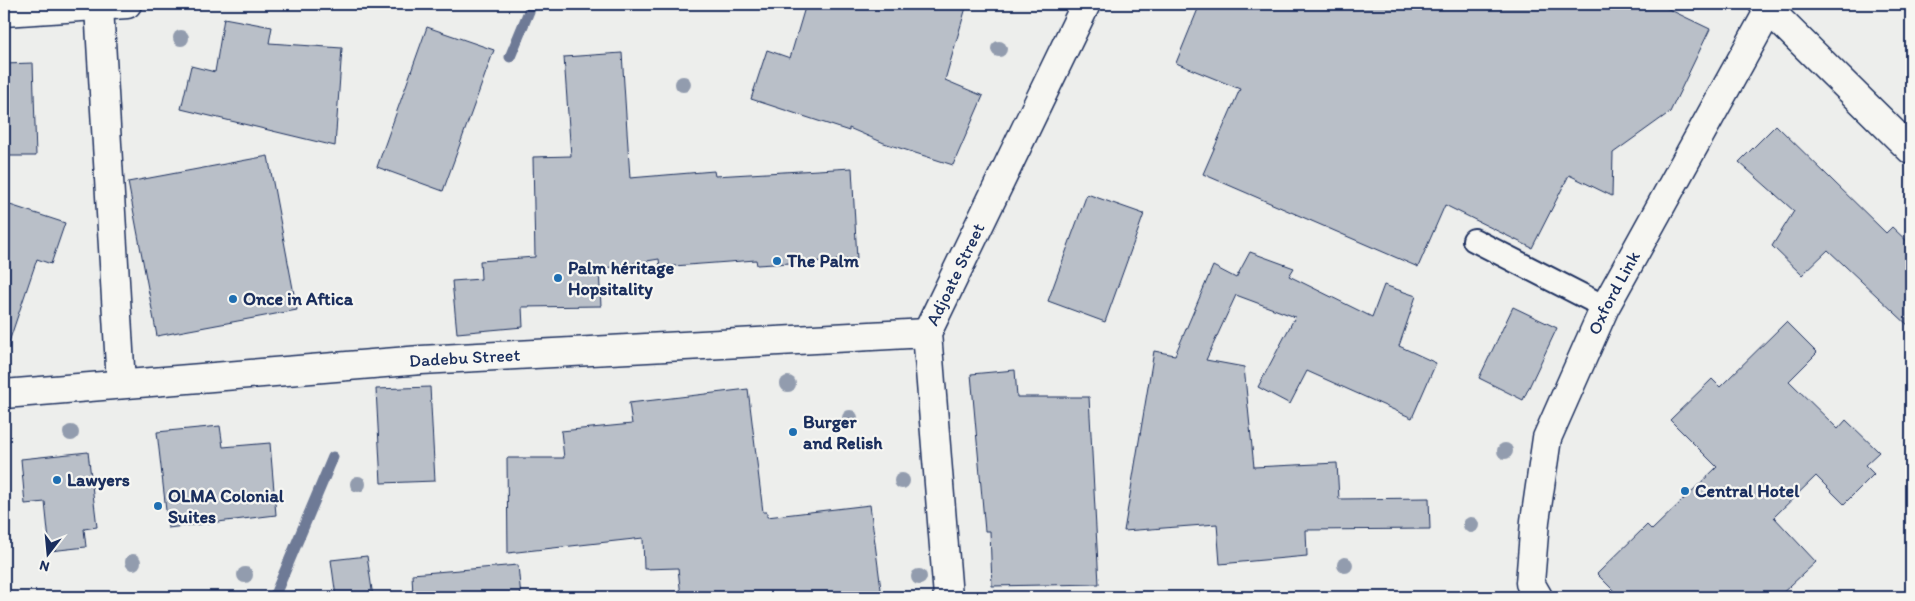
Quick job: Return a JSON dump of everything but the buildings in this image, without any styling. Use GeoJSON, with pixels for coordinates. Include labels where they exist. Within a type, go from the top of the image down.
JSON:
{"type":"FeatureCollection","features":[{"type":"Feature","properties":{"kind":"street"},"geometry":{"type":"LineString","coordinates":[[4,12],[127,4]]}},
{"type":"Feature","properties":{"kind":"street","name":"Adjoate Street"},"geometry":{"type":"LineString","coordinates":[[948,597],[927,333],[1086,4]]}},
{"type":"Feature","properties":{"kind":"street"},"geometry":{"type":"LineString","coordinates":[[99,7],[121,384]]}},
{"type":"Feature","properties":{"kind":"street"},"geometry":{"type":"LineString","coordinates":[[1766,7],[1911,150]]}},
{"type":"Feature","properties":{"kind":"street","name":"Oxford Link"},"geometry":{"type":"LineString","coordinates":[[1538,597],[1530,583],[1535,521],[1547,438],[1605,307],[1766,7]]}},
{"type":"Feature","properties":{"kind":"street","name":"Dadebu Street"},"geometry":{"type":"LineString","coordinates":[[4,394],[421,360],[927,333]]}},
{"type":"Feature","properties":{"kind":"lane"},"geometry":{"type":"LineString","coordinates":[[1474,240],[1605,307]]}},
{"type":"Feature","properties":{"kind":"waterway"},"geometry":{"type":"LineString","coordinates":[[510,57],[532,4]]}},
{"type":"Feature","properties":{"kind":"waterway"},"geometry":{"type":"LineString","coordinates":[[274,597],[333,457]]}},
{"type":"Feature","properties":{"kind":"place","name":"The Palm"},"geometry":{"type":"Point","coordinates":[777,261]}},
{"type":"Feature","properties":{"kind":"place","name":"Palm héritage Hopsitality"},"geometry":{"type":"Point","coordinates":[558,278]}},
{"type":"Feature","properties":{"kind":"place","name":"Once in Aftica"},"geometry":{"type":"Point","coordinates":[233,299]}},
{"type":"Feature","properties":{"kind":"place","name":"Burger and Relish"},"geometry":{"type":"Point","coordinates":[793,432]}},
{"type":"Feature","properties":{"kind":"place","name":"Lawyers"},"geometry":{"type":"Point","coordinates":[57,480]}},
{"type":"Feature","properties":{"kind":"place","name":"Central Hotel"},"geometry":{"type":"Point","coordinates":[1685,491]}},
{"type":"Feature","properties":{"kind":"place","name":"OLMA Colonial Suites"},"geometry":{"type":"Point","coordinates":[158,506]}}]}
